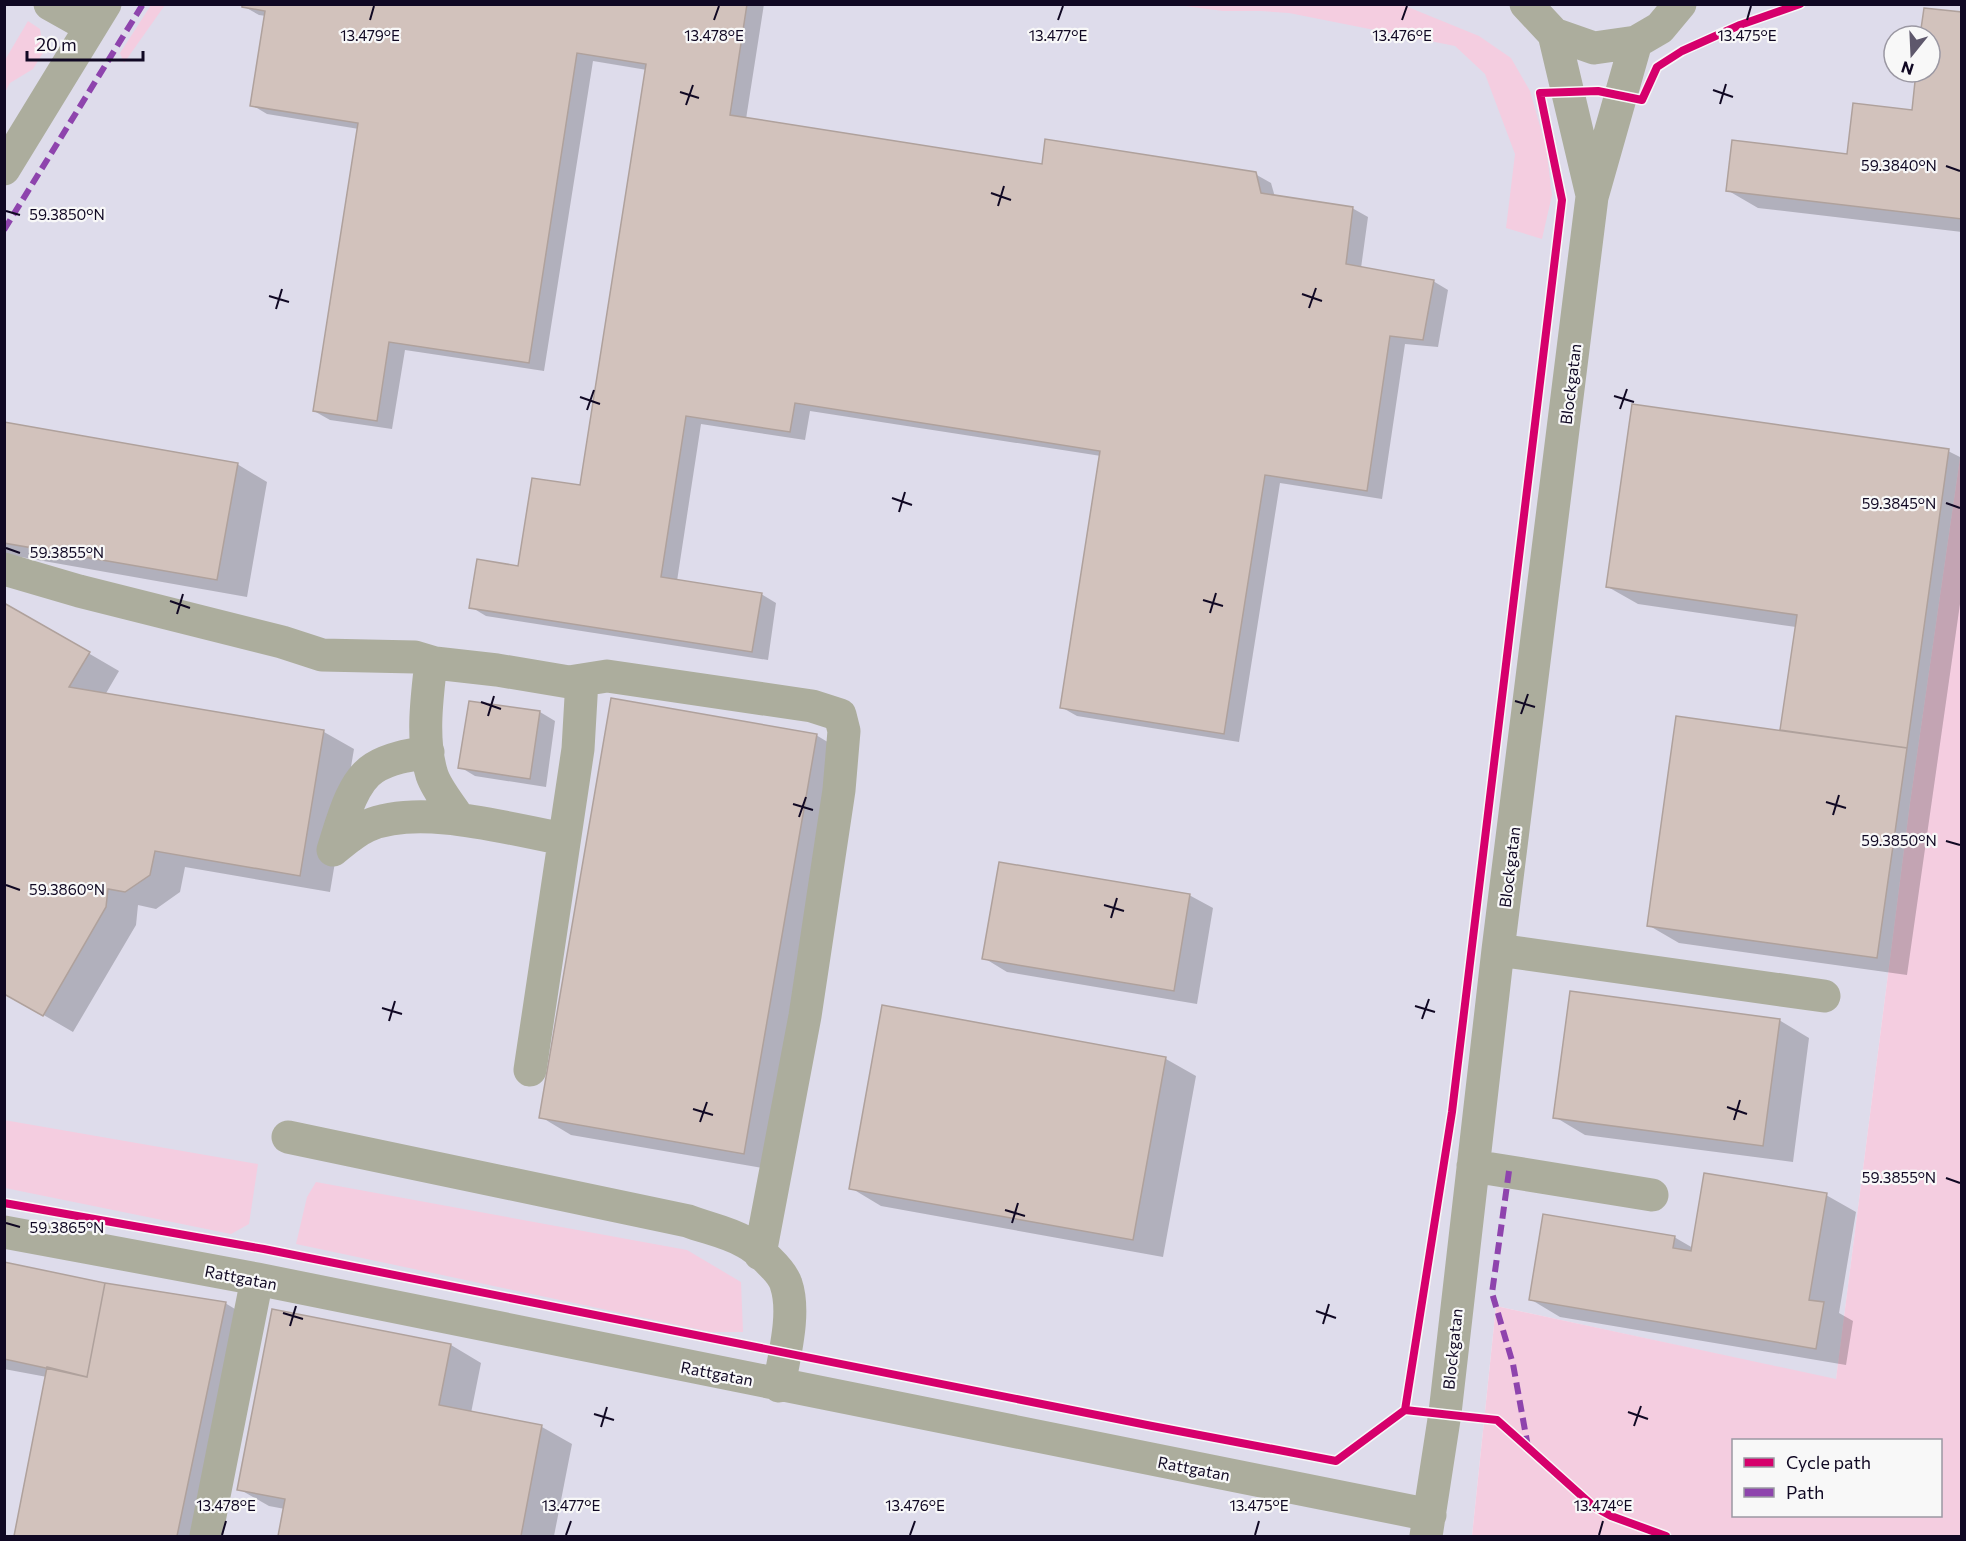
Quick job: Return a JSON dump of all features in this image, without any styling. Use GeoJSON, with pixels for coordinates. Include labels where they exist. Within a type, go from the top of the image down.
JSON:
{"type":"FeatureCollection","features":[{"type":"Feature","properties":{"kind":"street"},"geometry":{"type":"LineString","coordinates":[[4,169],[98,16],[50,4]]}},
{"type":"Feature","properties":{"kind":"street"},"geometry":{"type":"LineString","coordinates":[[1526,4],[1554,34],[1594,48],[1636,42],[1660,28],[1683,5]]}},
{"type":"Feature","properties":{"kind":"street","name":"Blockgatan"},"geometry":{"type":"LineString","coordinates":[[1554,34],[1592,197]]}},
{"type":"Feature","properties":{"kind":"street","name":"Blockgatan"},"geometry":{"type":"LineString","coordinates":[[1428,1526],[1445,1413],[1498,951],[1592,197],[1636,42]]}},
{"type":"Feature","properties":{"kind":"street"},"geometry":{"type":"LineString","coordinates":[[4,569],[79,591],[282,642],[321,655],[415,657],[431,662],[569,682],[607,676],[812,706],[840,714],[844,731],[837,801],[805,1016],[760,1254]]}},
{"type":"Feature","properties":{"kind":"street"},"geometry":{"type":"LineString","coordinates":[[431,662],[426,704],[428,752],[432,776],[459,819]]}},
{"type":"Feature","properties":{"kind":"street"},"geometry":{"type":"LineString","coordinates":[[530,1070],[578,749],[582,680]]}},
{"type":"Feature","properties":{"kind":"street"},"geometry":{"type":"LineString","coordinates":[[428,752],[399,757],[374,768],[364,776],[352,796],[333,850],[352,834],[367,826],[405,817],[459,819],[564,839]]}},
{"type":"Feature","properties":{"kind":"street"},"geometry":{"type":"LineString","coordinates":[[1498,951],[1824,996]]}},
{"type":"Feature","properties":{"kind":"street"},"geometry":{"type":"LineString","coordinates":[[288,1137],[688,1221],[745,1242],[770,1262],[786,1282],[789,1322],[779,1386]]}},
{"type":"Feature","properties":{"kind":"street"},"geometry":{"type":"LineString","coordinates":[[1473,1166],[1652,1195]]}},
{"type":"Feature","properties":{"kind":"street","name":"Rattgatan"},"geometry":{"type":"LineString","coordinates":[[4,1232],[257,1280],[779,1386],[1428,1526]]}},
{"type":"Feature","properties":{"kind":"street"},"geometry":{"type":"LineString","coordinates":[[206,1536],[257,1280]]}},
{"type":"Feature","properties":{"kind":"shaded area"},"geometry":{"type":"Polygon","coordinates":[[[5,5],[1961,5],[1961,451],[1910,803],[1836,1380],[1496,1306],[1472,1536],[5,1536],[5,5]]]}},
{"type":"Feature","properties":{"kind":"shaded area"},"geometry":{"type":"Polygon","coordinates":[[[151,5],[165,5],[124,63],[120,53],[151,5]]]}},
{"type":"Feature","properties":{"kind":"shaded area"},"geometry":{"type":"Polygon","coordinates":[[[1177,5],[1403,5],[1479,36],[1511,58],[1530,91],[1546,147],[1552,195],[1542,239],[1506,228],[1515,154],[1485,74],[1455,46],[1289,13],[1223,11],[1177,5]]]}},
{"type":"Feature","properties":{"kind":"shaded area"},"geometry":{"type":"Polygon","coordinates":[[[28,21],[40,29],[44,51],[33,69],[10,83],[5,92],[5,60],[28,21]]]}},
{"type":"Feature","properties":{"kind":"shaded area"},"geometry":{"type":"Polygon","coordinates":[[[1961,451],[1961,1536],[1472,1536],[1496,1306],[1836,1379],[1910,803],[1961,451]]]}},
{"type":"Feature","properties":{"kind":"shaded area"},"geometry":{"type":"Polygon","coordinates":[[[4,1120],[258,1164],[249,1224],[231,1234],[5,1188],[4,1120]]]}},
{"type":"Feature","properties":{"kind":"shaded area"},"geometry":{"type":"Polygon","coordinates":[[[316,1182],[687,1250],[741,1282],[743,1332],[711,1332],[296,1244],[307,1197],[316,1182]]]}},
{"type":"Feature","properties":{"kind":"building"},"geometry":{"type":"Polygon","coordinates":[[[242,4],[747,4],[730,115],[1042,164],[1045,139],[1256,172],[1261,193],[1353,207],[1346,264],[1434,280],[1423,340],[1390,336],[1367,491],[1265,475],[1224,734],[1060,708],[1100,451],[795,403],[790,432],[686,416],[661,577],[762,593],[752,652],[469,608],[477,559],[518,566],[532,478],[580,485],[646,64],[577,53],[529,363],[389,342],[377,421],[313,411],[358,123],[250,106],[265,11],[242,7],[242,4]]]}},
{"type":"Feature","properties":{"kind":"building"},"geometry":{"type":"Polygon","coordinates":[[[1924,8],[1962,12],[1962,219],[1726,191],[1732,140],[1847,154],[1853,103],[1912,110],[1915,84],[1942,84],[1942,24],[1922,24],[1924,8]]]}},
{"type":"Feature","properties":{"kind":"building"},"geometry":{"type":"Polygon","coordinates":[[[1632,404],[1949,449],[1907,748],[1780,730],[1797,615],[1606,587],[1632,404]]]}},
{"type":"Feature","properties":{"kind":"building"},"geometry":{"type":"Polygon","coordinates":[[[4,422],[238,463],[217,580],[4,543],[4,422]]]}},
{"type":"Feature","properties":{"kind":"building"},"geometry":{"type":"Polygon","coordinates":[[[4,603],[90,652],[69,687],[324,730],[300,876],[155,851],[150,875],[125,892],[108,889],[106,907],[43,1016],[4,994],[4,603]]]}},
{"type":"Feature","properties":{"kind":"building"},"geometry":{"type":"Polygon","coordinates":[[[611,698],[817,734],[744,1154],[539,1118],[611,698]]]}},
{"type":"Feature","properties":{"kind":"building"},"geometry":{"type":"Polygon","coordinates":[[[469,701],[540,711],[530,779],[458,768],[469,701]]]}},
{"type":"Feature","properties":{"kind":"building"},"geometry":{"type":"Polygon","coordinates":[[[1676,716],[1907,748],[1877,958],[1647,926],[1676,716]]]}},
{"type":"Feature","properties":{"kind":"building"},"geometry":{"type":"Polygon","coordinates":[[[999,862],[1190,894],[1174,991],[982,959],[999,862]]]}},
{"type":"Feature","properties":{"kind":"building"},"geometry":{"type":"Polygon","coordinates":[[[1570,991],[1780,1019],[1763,1146],[1553,1118],[1570,991]]]}},
{"type":"Feature","properties":{"kind":"building"},"geometry":{"type":"Polygon","coordinates":[[[882,1005],[1166,1057],[1133,1240],[849,1189],[882,1005]]]}},
{"type":"Feature","properties":{"kind":"building"},"geometry":{"type":"Polygon","coordinates":[[[1704,1173],[1827,1193],[1809,1300],[1824,1302],[1816,1349],[1529,1300],[1543,1214],[1675,1236],[1673,1248],[1691,1251],[1704,1173]]]}},
{"type":"Feature","properties":{"kind":"building"},"geometry":{"type":"Polygon","coordinates":[[[4,1262],[105,1283],[87,1377],[4,1359],[4,1262]]]}},
{"type":"Feature","properties":{"kind":"building"},"geometry":{"type":"Polygon","coordinates":[[[105,1283],[226,1302],[177,1536],[14,1536],[47,1367],[87,1377],[105,1283]]]}},
{"type":"Feature","properties":{"kind":"building"},"geometry":{"type":"Polygon","coordinates":[[[272,1309],[451,1344],[439,1405],[542,1425],[521,1536],[278,1536],[285,1499],[237,1490],[272,1309]]]}},
{"type":"Feature","properties":{"kind":"marked path"},"geometry":{"type":"LineString","coordinates":[[4,230],[143,4]]}},
{"type":"Feature","properties":{"kind":"marked path"},"geometry":{"type":"LineString","coordinates":[[1509,1171],[1492,1293],[1513,1364],[1528,1447]]}},
{"type":"Feature","properties":{"kind":"cycle path"},"geometry":{"type":"LineString","coordinates":[[1405,1410],[1452,1112],[1562,200],[1540,93],[1598,91],[1642,100],[1657,67],[1682,51],[1740,25],[1800,4]]}},
{"type":"Feature","properties":{"kind":"cycle path"},"geometry":{"type":"LineString","coordinates":[[4,1203],[264,1249],[1336,1461],[1405,1410],[1497,1420],[1593,1506],[1611,1516],[1666,1536]]}}]}
